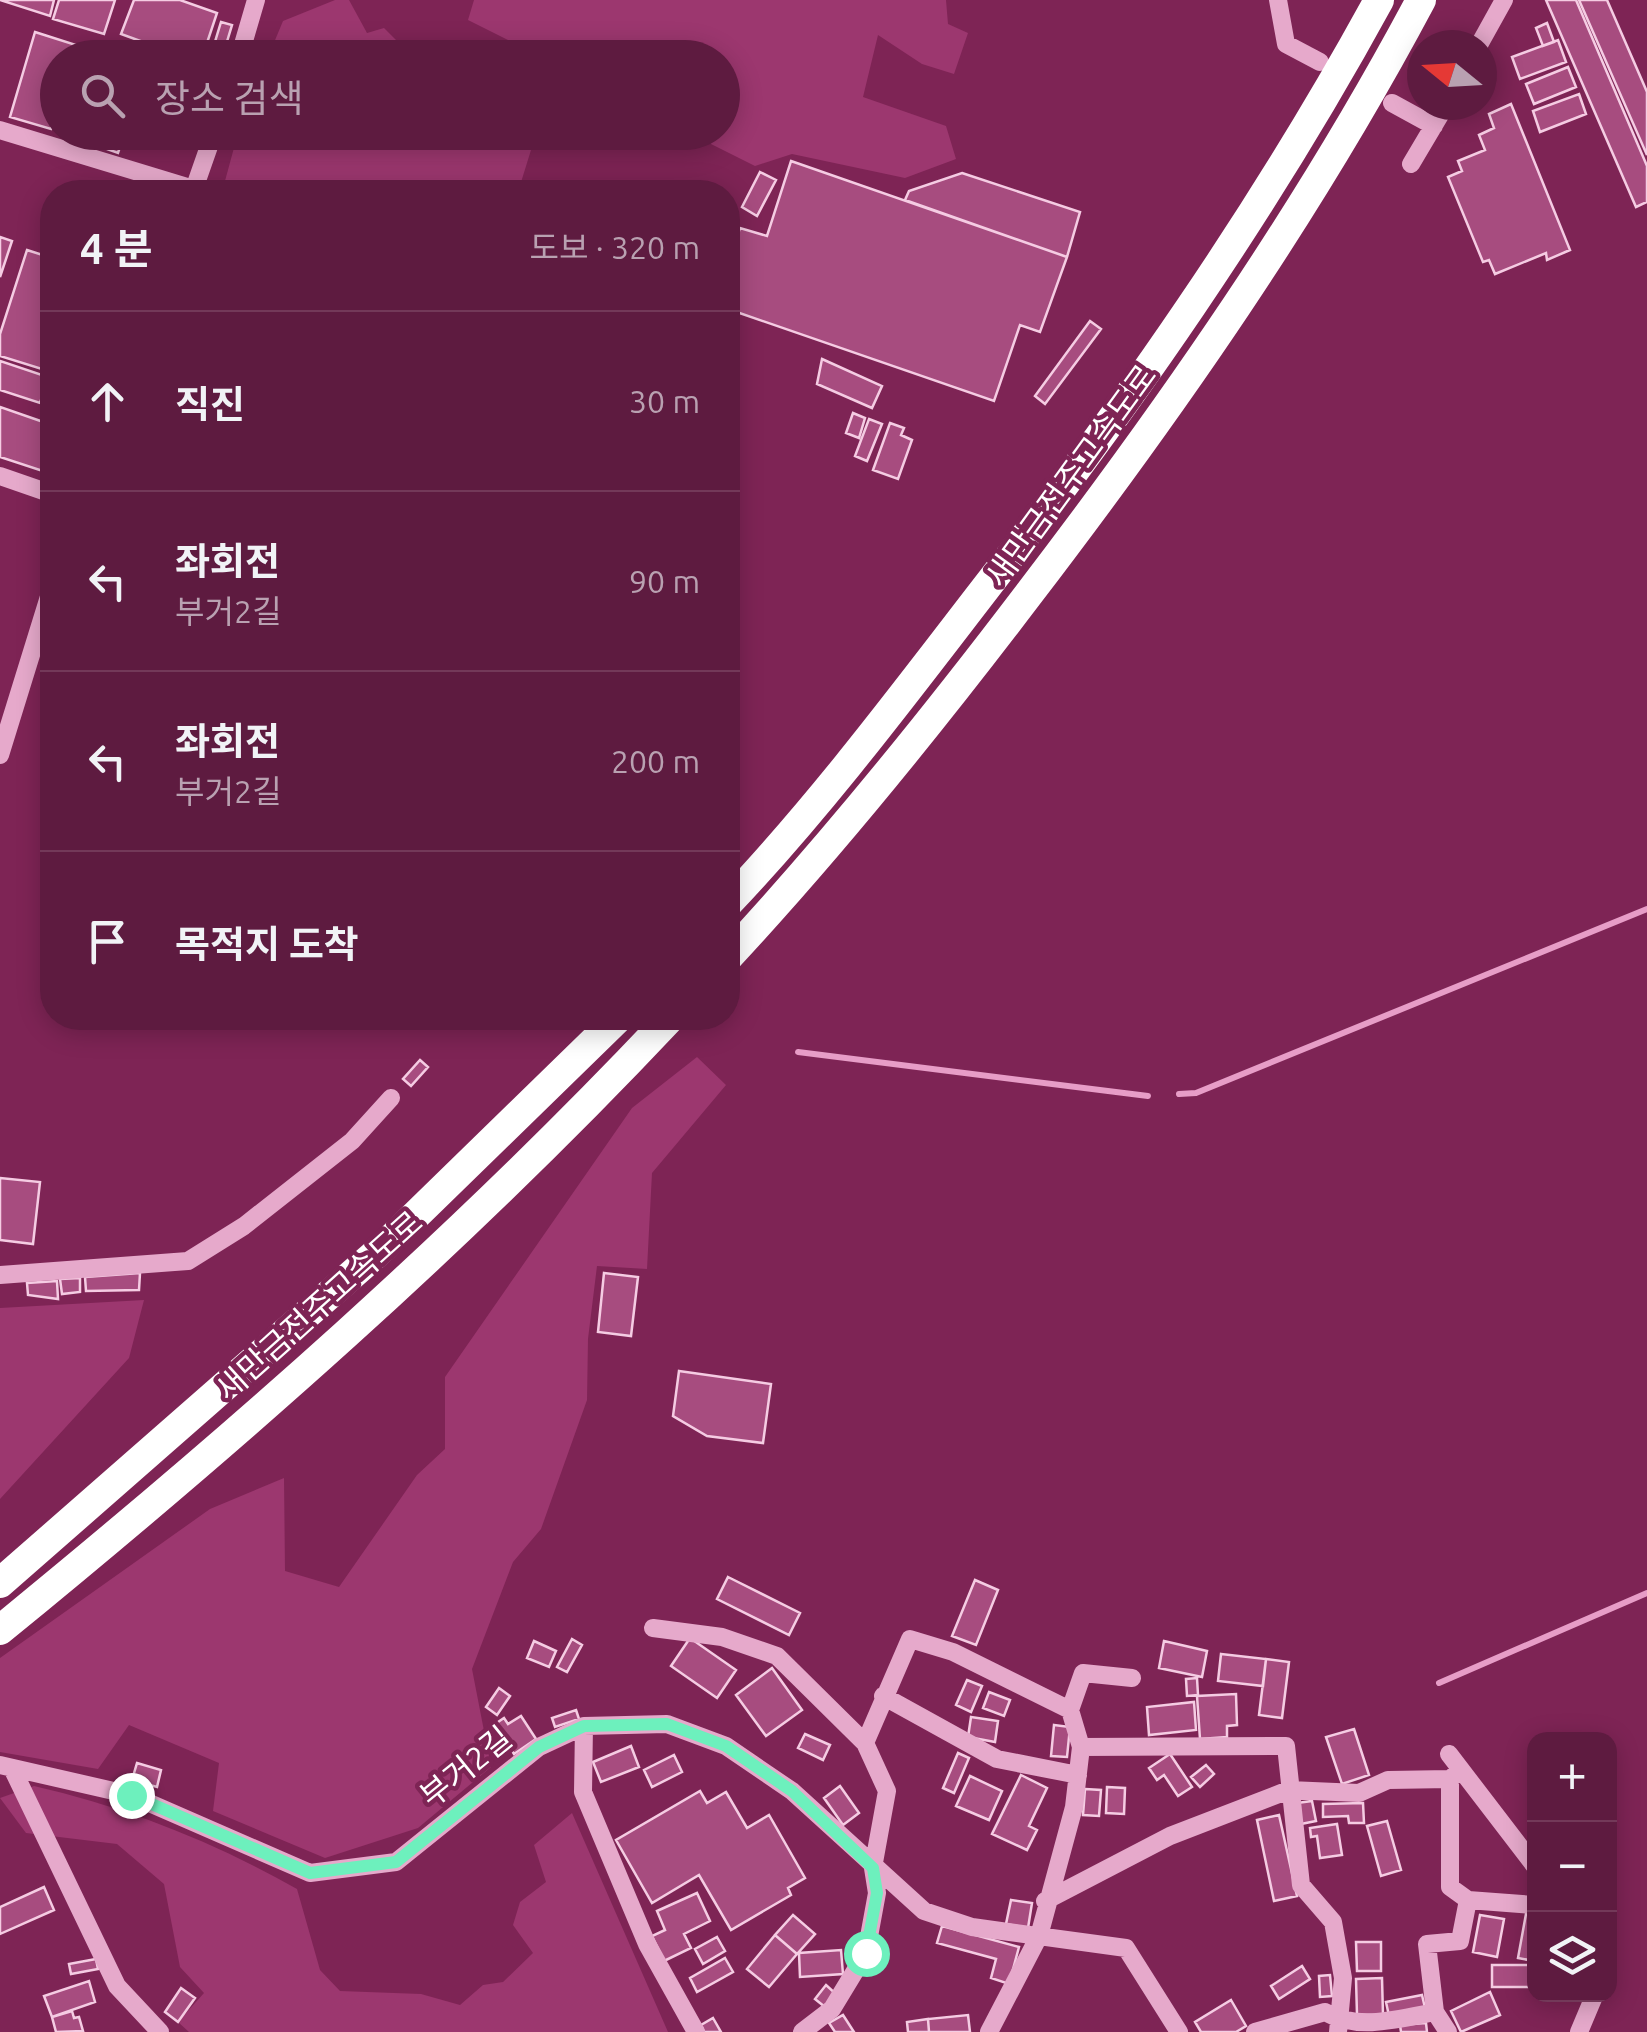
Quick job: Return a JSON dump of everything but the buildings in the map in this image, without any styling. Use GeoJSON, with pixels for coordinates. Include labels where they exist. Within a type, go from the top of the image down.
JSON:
{"type":"FeatureCollection","features":[{"type":"Feature","properties":{"kind":"highway","name":"새만금전주고속도로"},"geometry":{"type":"LineString","coordinates":[[740,888],[878,729],[1084,462],[1255,210],[1378,0]]}},
{"type":"Feature","properties":{"kind":"highway","name":"새만금전주고속도로"},"geometry":{"type":"LineString","coordinates":[[740,943],[914,743],[1124,470],[1282,236],[1422,0]]}},
{"type":"Feature","properties":{"kind":"highway","name":"새만금전주고속도로"},"geometry":{"type":"LineString","coordinates":[[0,1583],[380,1250],[606,1030]]}},
{"type":"Feature","properties":{"kind":"highway","name":"새만금전주고속도로"},"geometry":{"type":"LineString","coordinates":[[0,1630],[91,1556],[403,1280],[596,1096],[659,1030]]}},
{"type":"Feature","properties":{"kind":"street"},"geometry":{"type":"LineString","coordinates":[[244,40],[256,0]]}},
{"type":"Feature","properties":{"kind":"street"},"geometry":{"type":"LineString","coordinates":[[1278,0],[1286,44],[1320,62]]}},
{"type":"Feature","properties":{"kind":"street"},"geometry":{"type":"LineString","coordinates":[[1488,30],[1504,0]]}},
{"type":"Feature","properties":{"kind":"street"},"geometry":{"type":"LineString","coordinates":[[1392,103],[1434,126]]}},
{"type":"Feature","properties":{"kind":"street"},"geometry":{"type":"LineString","coordinates":[[1411,164],[1437,120]]}},
{"type":"Feature","properties":{"kind":"street"},"geometry":{"type":"LineString","coordinates":[[0,130],[40,143]]}},
{"type":"Feature","properties":{"kind":"street"},"geometry":{"type":"LineString","coordinates":[[63,150],[158,180]]}},
{"type":"Feature","properties":{"kind":"street"},"geometry":{"type":"LineString","coordinates":[[197,180],[208,150]]}},
{"type":"Feature","properties":{"kind":"street"},"geometry":{"type":"LineString","coordinates":[[0,476],[40,490]]}},
{"type":"Feature","properties":{"kind":"street"},"geometry":{"type":"LineString","coordinates":[[0,755],[40,625]]}},
{"type":"Feature","properties":{"kind":"street"},"geometry":{"type":"LineString","coordinates":[[0,1274],[188,1260],[244,1226],[352,1140],[391,1098]]}},
{"type":"Feature","properties":{"kind":"street"},"geometry":{"type":"LineString","coordinates":[[652,1628],[722,1637],[777,1656],[865,1743],[887,1791],[873,1868],[877,1893],[866,1953],[832,2008],[802,2032]]}},
{"type":"Feature","properties":{"kind":"street"},"geometry":{"type":"LineString","coordinates":[[865,1743],[910,1639],[953,1652],[1070,1710]]}},
{"type":"Feature","properties":{"kind":"street"},"geometry":{"type":"LineString","coordinates":[[989,2032],[1038,1936],[1074,1807],[1081,1747],[1070,1710],[1084,1673],[1132,1678]]}},
{"type":"Feature","properties":{"kind":"street"},"geometry":{"type":"LineString","coordinates":[[883,1696],[997,1759],[1078,1775]]}},
{"type":"Feature","properties":{"kind":"street","name":"부거2길"},"geometry":{"type":"LineString","coordinates":[[6,1766],[131,1795],[310,1873],[396,1862],[539,1747],[584,1726],[667,1724],[726,1746],[792,1791],[924,1911],[972,1926],[1126,1948],[1179,2032]]}},
{"type":"Feature","properties":{"kind":"street"},"geometry":{"type":"LineString","coordinates":[[584,1726],[582,1792],[647,1944],[696,2032]]}},
{"type":"Feature","properties":{"kind":"street"},"geometry":{"type":"LineString","coordinates":[[1081,1747],[1286,1746],[1301,1885],[1333,1922],[1343,1978],[1340,2027]]}},
{"type":"Feature","properties":{"kind":"street"},"geometry":{"type":"LineString","coordinates":[[1450,1754],[1455,1774],[1450,1887],[1468,1900],[1527,1904]]}},
{"type":"Feature","properties":{"kind":"street"},"geometry":{"type":"LineString","coordinates":[[6,1766],[117,1986],[160,2032]]}},
{"type":"Feature","properties":{"kind":"street"},"geometry":{"type":"LineString","coordinates":[[1045,1901],[1170,1836],[1290,1790],[1359,1792],[1388,1780],[1455,1774]]}},
{"type":"Feature","properties":{"kind":"street"},"geometry":{"type":"LineString","coordinates":[[1455,1774],[1527,1857]]}},
{"type":"Feature","properties":{"kind":"street"},"geometry":{"type":"LineString","coordinates":[[1448,2032],[1435,2012],[1426,1944],[1460,1942],[1468,1900]]}},
{"type":"Feature","properties":{"kind":"street"},"geometry":{"type":"LineString","coordinates":[[1578,2032],[1591,2002]]}},
{"type":"Feature","properties":{"kind":"street"},"geometry":{"type":"LineString","coordinates":[[1255,2032],[1324,2012],[1340,2027]]}},
{"type":"Feature","properties":{"kind":"street"},"geometry":{"type":"LineString","coordinates":[[1340,2027],[1435,2012]]}},
{"type":"Feature","properties":{"kind":"shaded area"},"geometry":{"type":"Polygon","coordinates":[[[335,0],[349,0],[367,33],[384,28],[396,40],[275,40],[283,21],[335,0]]]}},
{"type":"Feature","properties":{"kind":"shaded area"},"geometry":{"type":"Polygon","coordinates":[[[474,0],[946,0],[948,24],[968,33],[954,74],[922,64],[878,35],[863,97],[946,126],[956,159],[905,178],[792,154],[755,166],[723,150],[740,150],[740,40],[508,40],[468,20],[474,0]]]}},
{"type":"Feature","properties":{"kind":"shaded area"},"geometry":{"type":"Polygon","coordinates":[[[233,150],[531,150],[522,180],[225,180],[233,150]]]}},
{"type":"Feature","properties":{"kind":"shaded area"},"geometry":{"type":"Polygon","coordinates":[[[697,1057],[726,1085],[652,1173],[647,1269],[597,1266],[588,1339],[587,1400],[541,1529],[513,1562],[472,1669],[491,1767],[418,1828],[325,1858],[213,1811],[219,1763],[129,1725],[98,1769],[0,1752],[0,1658],[210,1509],[284,1478],[285,1571],[339,1587],[417,1475],[445,1449],[445,1377],[632,1108],[697,1057]]]}},
{"type":"Feature","properties":{"kind":"shaded area"},"geometry":{"type":"Polygon","coordinates":[[[144,1300],[129,1358],[0,1499],[0,1308],[144,1300]]]}},
{"type":"Feature","properties":{"kind":"shaded area"},"geometry":{"type":"Polygon","coordinates":[[[34,1786],[102,1804],[169,1828],[297,1889],[320,1970],[340,1991],[421,1994],[460,2005],[483,1985],[503,1982],[533,1953],[513,1925],[520,1902],[546,1882],[534,1845],[572,1813],[668,2032],[189,2032],[178,2022],[204,1993],[180,1967],[164,1884],[117,1844],[26,1833],[0,1798],[34,1786]]]}},
{"type":"Feature","properties":{"kind":"waterway"},"geometry":{"type":"LineString","coordinates":[[1179,1094],[1196,1093],[1647,909]]}},
{"type":"Feature","properties":{"kind":"waterway"},"geometry":{"type":"LineString","coordinates":[[798,1052],[1148,1096]]}},
{"type":"Feature","properties":{"kind":"waterway"},"geometry":{"type":"LineString","coordinates":[[1439,1683],[1647,1593]]}},
{"type":"Feature","properties":{"kind":"route"},"geometry":{"type":"LineString","coordinates":[[131,1795],[310,1873],[396,1862],[539,1747],[584,1726],[667,1724],[726,1746],[792,1791],[873,1868],[877,1893],[866,1953]]}}]}
